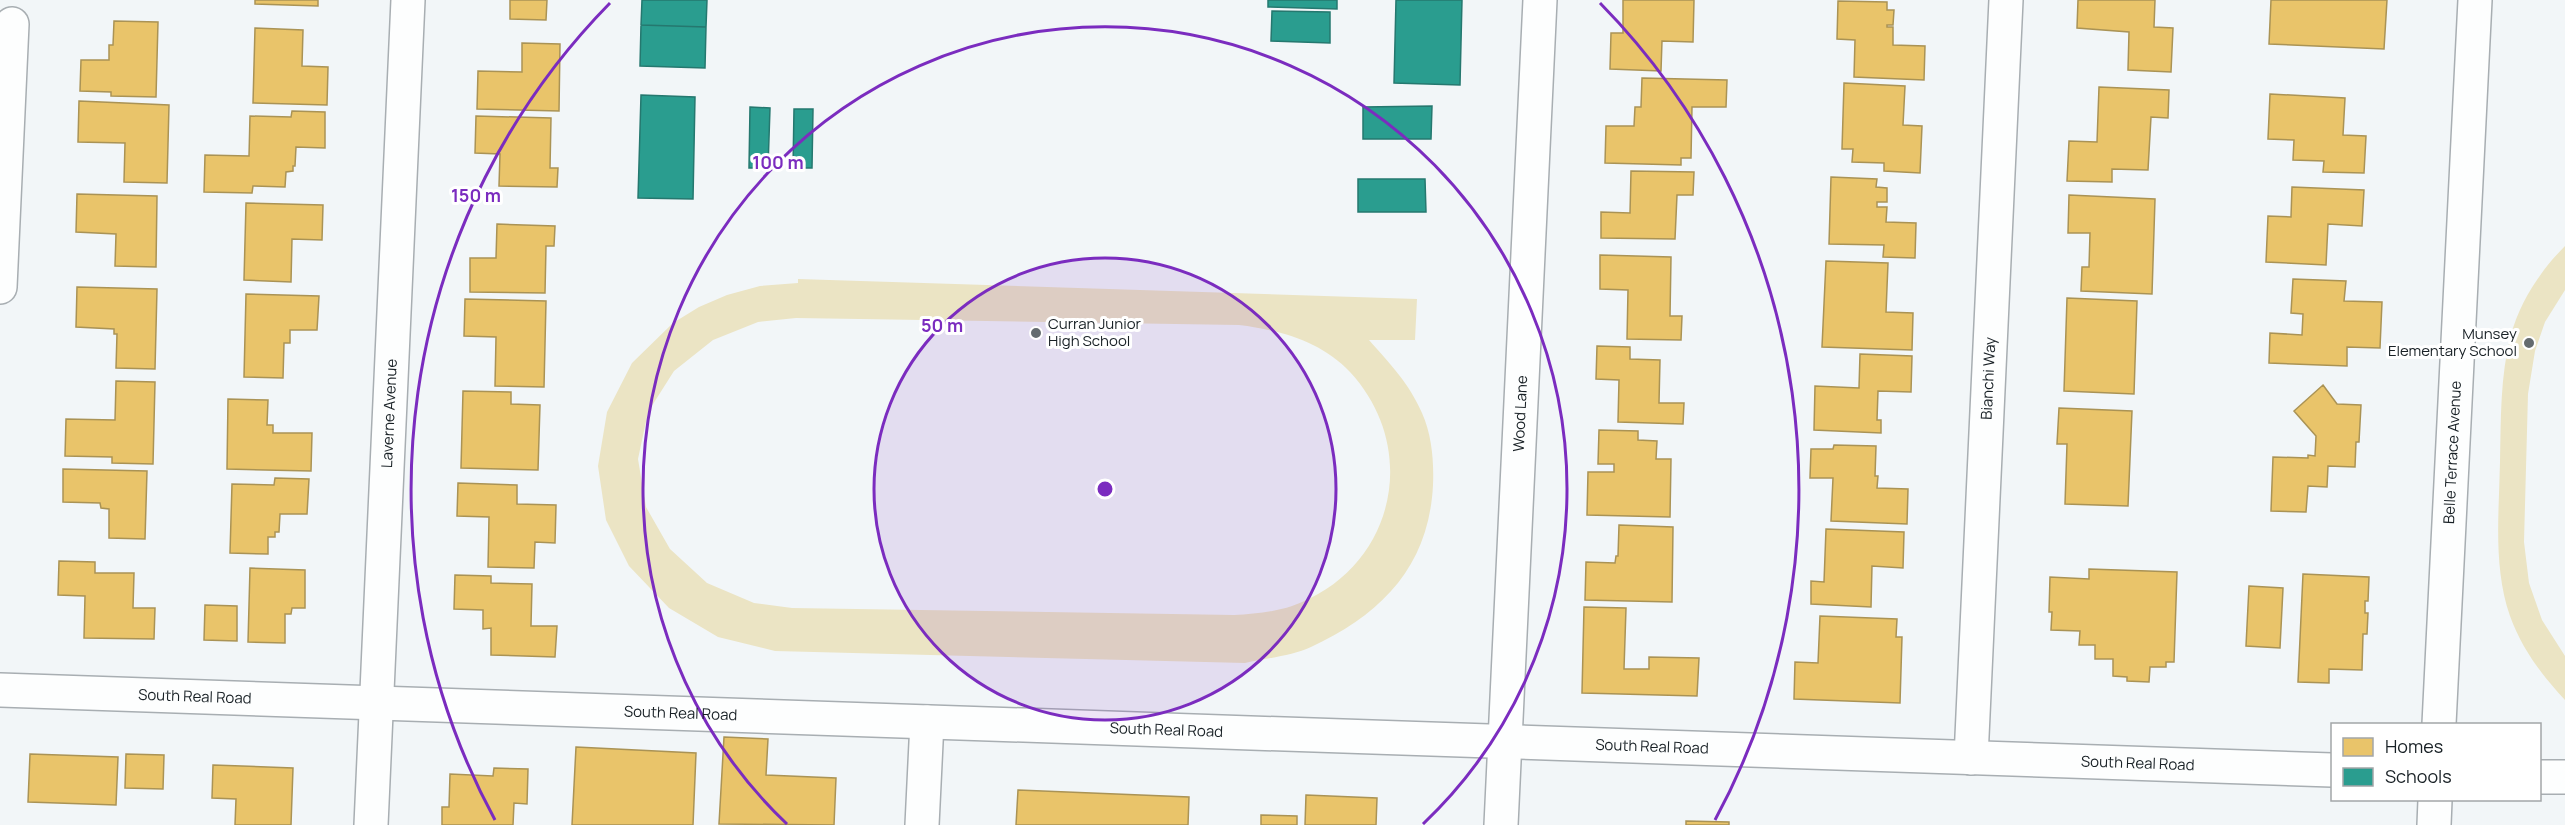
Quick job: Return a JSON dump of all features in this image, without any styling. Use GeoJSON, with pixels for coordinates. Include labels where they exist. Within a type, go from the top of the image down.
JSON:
{"type":"FeatureCollection","features":[{"type":"Feature","properties":{"kind":"street","name":"Laverne Avenue"},"geometry":{"type":"LineString","coordinates":[[370,825],[408,0]]}},
{"type":"Feature","properties":{"kind":"street","name":"Wood Lane"},"geometry":{"type":"LineString","coordinates":[[1502,825],[1540,0]]}},
{"type":"Feature","properties":{"kind":"street","name":"Bianchi Way"},"geometry":{"type":"LineString","coordinates":[[1971,758],[2006,0]]}},
{"type":"Feature","properties":{"kind":"street","name":"Belle Terrace Avenue"},"geometry":{"type":"LineString","coordinates":[[2439,723],[2475,0]]}},
{"type":"Feature","properties":{"kind":"street"},"geometry":{"type":"LineString","coordinates":[[0,288],[12,24]]}},
{"type":"Feature","properties":{"kind":"street","name":"South Real Road"},"geometry":{"type":"LineString","coordinates":[[0,690],[2331,770]]}},
{"type":"Feature","properties":{"kind":"street"},"geometry":{"type":"LineString","coordinates":[[922,825],[927,722]]}},
{"type":"Feature","properties":{"kind":"street"},"geometry":{"type":"LineString","coordinates":[[2541,777],[2565,777]]}},
{"type":"Feature","properties":{"kind":"street"},"geometry":{"type":"LineString","coordinates":[[2434,825],[2435,801]]}},
{"type":"Feature","properties":{"kind":"shaded area"},"geometry":{"type":"Polygon","coordinates":[[[2565,246],[2565,290],[2545,322],[2535,351],[2528,394],[2524,542],[2529,583],[2542,620],[2565,656],[2565,700],[2533,661],[2510,616],[2501,578],[2498,520],[2502,398],[2507,350],[2515,322],[2532,287],[2565,246]]]}},
{"type":"Feature","properties":{"kind":"shaded area"},"geometry":{"type":"Polygon","coordinates":[[[798,279],[1417,299],[1415,340],[1369,340],[1411,392],[1428,430],[1433,458],[1433,485],[1430,514],[1422,540],[1397,584],[1380,603],[1359,619],[1304,650],[1245,663],[775,651],[718,637],[669,608],[629,566],[606,520],[598,466],[607,412],[632,363],[673,323],[699,307],[727,295],[760,286],[798,283],[798,279]],[[796,318],[758,322],[713,340],[674,371],[648,412],[638,459],[646,507],[670,549],[707,583],[754,603],[792,608],[1234,615],[1278,610],[1292,606],[1327,589],[1354,565],[1374,537],[1386,505],[1390,471],[1386,436],[1372,403],[1350,372],[1339,361],[1299,339],[1269,330],[1239,325],[796,318]]]}},
{"type":"Feature","properties":{"kind":"building: Homes"},"geometry":{"type":"Polygon","coordinates":[[[255,0],[318,0],[318,6],[255,4],[255,0]]]}},
{"type":"Feature","properties":{"kind":"building: Homes"},"geometry":{"type":"Polygon","coordinates":[[[510,0],[547,0],[546,20],[510,19],[510,0]]]}},
{"type":"Feature","properties":{"kind":"building: Homes"},"geometry":{"type":"Polygon","coordinates":[[[1623,0],[1694,0],[1693,42],[1662,41],[1661,71],[1610,69],[1611,33],[1623,33],[1623,0]]]}},
{"type":"Feature","properties":{"kind":"building: Homes"},"geometry":{"type":"Polygon","coordinates":[[[2078,0],[2155,0],[2154,27],[2173,28],[2171,72],[2128,70],[2129,32],[2077,28],[2078,0]]]}},
{"type":"Feature","properties":{"kind":"building: Homes"},"geometry":{"type":"Polygon","coordinates":[[[2271,0],[2387,0],[2384,49],[2269,44],[2271,0]]]}},
{"type":"Feature","properties":{"kind":"building: Homes"},"geometry":{"type":"Polygon","coordinates":[[[1838,1],[1887,2],[1887,10],[1894,10],[1893,25],[1887,25],[1887,27],[1893,27],[1893,45],[1925,46],[1924,80],[1854,77],[1855,40],[1837,39],[1838,1]]]}},
{"type":"Feature","properties":{"kind":"building: Homes"},"geometry":{"type":"Polygon","coordinates":[[[114,21],[158,22],[156,97],[111,96],[111,92],[80,91],[81,60],[109,60],[109,45],[113,45],[114,21]]]}},
{"type":"Feature","properties":{"kind":"building: Homes"},"geometry":{"type":"Polygon","coordinates":[[[255,28],[303,30],[302,66],[328,67],[327,105],[253,103],[255,28]]]}},
{"type":"Feature","properties":{"kind":"building: Homes"},"geometry":{"type":"Polygon","coordinates":[[[522,43],[560,44],[559,111],[477,109],[478,71],[522,72],[522,43]]]}},
{"type":"Feature","properties":{"kind":"building: Homes"},"geometry":{"type":"Polygon","coordinates":[[[1642,78],[1727,80],[1726,107],[1692,107],[1691,158],[1681,158],[1681,165],[1605,163],[1606,126],[1634,126],[1635,107],[1641,107],[1642,78]]]}},
{"type":"Feature","properties":{"kind":"building: Homes"},"geometry":{"type":"Polygon","coordinates":[[[1844,83],[1905,86],[1903,125],[1922,126],[1920,173],[1884,171],[1884,163],[1852,162],[1853,149],[1842,149],[1844,83]]]}},
{"type":"Feature","properties":{"kind":"building: Homes"},"geometry":{"type":"Polygon","coordinates":[[[2099,87],[2169,90],[2168,118],[2151,117],[2148,170],[2112,169],[2112,182],[2067,181],[2069,141],[2097,142],[2099,87]]]}},
{"type":"Feature","properties":{"kind":"building: Homes"},"geometry":{"type":"Polygon","coordinates":[[[2270,94],[2345,98],[2343,135],[2366,136],[2364,173],[2323,172],[2324,161],[2293,160],[2294,140],[2268,139],[2270,94]]]}},
{"type":"Feature","properties":{"kind":"building: Homes"},"geometry":{"type":"Polygon","coordinates":[[[79,101],[169,105],[167,183],[124,182],[125,143],[78,142],[79,101]]]}},
{"type":"Feature","properties":{"kind":"building: Homes"},"geometry":{"type":"Polygon","coordinates":[[[292,111],[325,112],[325,148],[296,147],[295,166],[293,166],[293,171],[286,172],[285,187],[253,186],[252,193],[204,192],[205,155],[249,156],[250,116],[291,117],[292,111]]]}},
{"type":"Feature","properties":{"kind":"building: Homes"},"geometry":{"type":"Polygon","coordinates":[[[476,116],[551,118],[550,168],[558,168],[557,187],[499,186],[500,154],[475,153],[476,116]]]}},
{"type":"Feature","properties":{"kind":"building: Homes"},"geometry":{"type":"Polygon","coordinates":[[[1631,171],[1694,172],[1693,195],[1677,195],[1675,239],[1601,238],[1601,212],[1630,213],[1631,171]]]}},
{"type":"Feature","properties":{"kind":"building: Homes"},"geometry":{"type":"Polygon","coordinates":[[[1831,177],[1877,179],[1876,187],[1887,188],[1887,202],[1877,202],[1877,207],[1887,207],[1886,222],[1916,223],[1915,258],[1883,257],[1884,245],[1829,244],[1831,177]]]}},
{"type":"Feature","properties":{"kind":"building: Homes"},"geometry":{"type":"Polygon","coordinates":[[[2292,187],[2364,190],[2362,226],[2328,224],[2326,265],[2266,262],[2268,216],[2291,217],[2292,187]]]}},
{"type":"Feature","properties":{"kind":"building: Homes"},"geometry":{"type":"Polygon","coordinates":[[[77,194],[157,196],[156,267],[115,266],[116,234],[76,232],[77,194]]]}},
{"type":"Feature","properties":{"kind":"building: Homes"},"geometry":{"type":"Polygon","coordinates":[[[2069,195],[2155,199],[2152,294],[2081,291],[2082,267],[2089,267],[2090,233],[2068,233],[2069,195]]]}},
{"type":"Feature","properties":{"kind":"building: Homes"},"geometry":{"type":"Polygon","coordinates":[[[246,203],[323,205],[322,240],[292,239],[291,282],[244,280],[246,203]]]}},
{"type":"Feature","properties":{"kind":"building: Homes"},"geometry":{"type":"Polygon","coordinates":[[[497,224],[555,226],[554,246],[546,246],[545,293],[470,292],[470,258],[496,258],[497,224]]]}},
{"type":"Feature","properties":{"kind":"building: Homes"},"geometry":{"type":"Polygon","coordinates":[[[1600,255],[1671,257],[1670,316],[1682,316],[1681,340],[1627,339],[1628,290],[1600,289],[1600,255]]]}},
{"type":"Feature","properties":{"kind":"building: Homes"},"geometry":{"type":"Polygon","coordinates":[[[1826,261],[1888,263],[1886,312],[1913,313],[1912,350],[1822,347],[1826,261]]]}},
{"type":"Feature","properties":{"kind":"building: Homes"},"geometry":{"type":"Polygon","coordinates":[[[2293,279],[2346,281],[2344,301],[2382,302],[2380,348],[2347,347],[2347,366],[2269,363],[2270,333],[2302,335],[2303,314],[2291,313],[2293,279]]]}},
{"type":"Feature","properties":{"kind":"building: Homes"},"geometry":{"type":"Polygon","coordinates":[[[77,287],[157,289],[155,369],[116,368],[117,334],[114,334],[114,329],[76,327],[77,287]]]}},
{"type":"Feature","properties":{"kind":"building: Homes"},"geometry":{"type":"Polygon","coordinates":[[[246,294],[319,296],[317,330],[290,330],[290,343],[284,343],[283,378],[244,377],[246,294]]]}},
{"type":"Feature","properties":{"kind":"building: Homes"},"geometry":{"type":"Polygon","coordinates":[[[2067,298],[2137,301],[2134,394],[2064,391],[2067,298]]]}},
{"type":"Feature","properties":{"kind":"building: Homes"},"geometry":{"type":"Polygon","coordinates":[[[465,299],[546,301],[544,387],[495,386],[496,337],[464,336],[465,299]]]}},
{"type":"Feature","properties":{"kind":"building: Homes"},"geometry":{"type":"Polygon","coordinates":[[[1597,346],[1630,347],[1630,359],[1660,360],[1659,403],[1684,403],[1683,424],[1618,422],[1619,380],[1596,379],[1597,346]]]}},
{"type":"Feature","properties":{"kind":"building: Homes"},"geometry":{"type":"Polygon","coordinates":[[[1860,354],[1912,356],[1911,392],[1878,391],[1877,420],[1881,420],[1881,433],[1814,430],[1815,386],[1859,388],[1860,354]]]}},
{"type":"Feature","properties":{"kind":"building: Homes"},"geometry":{"type":"Polygon","coordinates":[[[116,381],[155,382],[153,464],[112,463],[112,457],[65,456],[66,419],[115,420],[116,381]]]}},
{"type":"Feature","properties":{"kind":"building: Homes"},"geometry":{"type":"Polygon","coordinates":[[[2323,385],[2337,404],[2361,405],[2355,467],[2328,466],[2327,487],[2308,486],[2306,512],[2271,511],[2273,457],[2308,458],[2308,455],[2315,456],[2316,436],[2294,411],[2323,385]]]}},
{"type":"Feature","properties":{"kind":"building: Homes"},"geometry":{"type":"Polygon","coordinates":[[[463,391],[511,392],[511,404],[540,405],[538,470],[461,468],[463,391]]]}},
{"type":"Feature","properties":{"kind":"building: Homes"},"geometry":{"type":"Polygon","coordinates":[[[228,399],[268,400],[267,425],[273,425],[273,433],[312,433],[311,471],[227,469],[228,399]]]}},
{"type":"Feature","properties":{"kind":"building: Homes"},"geometry":{"type":"Polygon","coordinates":[[[2059,408],[2132,411],[2128,506],[2065,504],[2067,444],[2057,444],[2059,408]]]}},
{"type":"Feature","properties":{"kind":"building: Homes"},"geometry":{"type":"Polygon","coordinates":[[[1599,430],[1638,431],[1638,440],[1657,441],[1656,459],[1671,459],[1670,517],[1587,515],[1588,472],[1614,472],[1614,464],[1598,464],[1599,430]]]}},
{"type":"Feature","properties":{"kind":"building: Homes"},"geometry":{"type":"Polygon","coordinates":[[[1834,445],[1876,446],[1877,488],[1908,489],[1907,524],[1831,521],[1833,478],[1810,478],[1811,449],[1833,449],[1834,445]]]}},
{"type":"Feature","properties":{"kind":"building: Homes"},"geometry":{"type":"Polygon","coordinates":[[[63,469],[147,471],[145,539],[109,538],[109,509],[101,508],[100,503],[63,502],[63,469]]]}},
{"type":"Feature","properties":{"kind":"building: Homes"},"geometry":{"type":"Polygon","coordinates":[[[275,478],[309,479],[307,514],[280,514],[279,532],[275,532],[275,537],[268,537],[268,554],[230,553],[232,484],[274,485],[275,478]]]}},
{"type":"Feature","properties":{"kind":"building: Homes"},"geometry":{"type":"Polygon","coordinates":[[[458,483],[517,485],[517,504],[556,505],[555,543],[535,542],[534,568],[488,567],[489,517],[457,516],[458,483]]]}},
{"type":"Feature","properties":{"kind":"building: Homes"},"geometry":{"type":"Polygon","coordinates":[[[1619,525],[1673,527],[1672,602],[1585,600],[1586,562],[1615,563],[1616,556],[1618,556],[1619,525]]]}},
{"type":"Feature","properties":{"kind":"building: Homes"},"geometry":{"type":"Polygon","coordinates":[[[1826,529],[1904,532],[1903,568],[1872,566],[1871,607],[1811,604],[1811,581],[1824,582],[1826,529]]]}},
{"type":"Feature","properties":{"kind":"building: Homes"},"geometry":{"type":"Polygon","coordinates":[[[59,561],[95,562],[95,573],[134,573],[133,608],[155,608],[154,639],[84,638],[85,596],[58,595],[59,561]]]}},
{"type":"Feature","properties":{"kind":"building: Homes"},"geometry":{"type":"Polygon","coordinates":[[[250,568],[305,570],[305,608],[292,608],[291,614],[285,614],[285,643],[248,642],[250,568]]]}},
{"type":"Feature","properties":{"kind":"building: Homes"},"geometry":{"type":"Polygon","coordinates":[[[2089,569],[2177,572],[2174,662],[2166,662],[2166,667],[2150,667],[2149,682],[2127,681],[2127,677],[2113,676],[2113,659],[2095,659],[2095,645],[2079,645],[2080,631],[2051,630],[2050,577],[2089,579],[2089,569]]]}},
{"type":"Feature","properties":{"kind":"building: Homes"},"geometry":{"type":"Polygon","coordinates":[[[2303,574],[2369,577],[2368,601],[2365,601],[2365,613],[2368,613],[2367,634],[2363,634],[2362,670],[2329,669],[2329,683],[2298,682],[2303,574]]]}},
{"type":"Feature","properties":{"kind":"building: Homes"},"geometry":{"type":"Polygon","coordinates":[[[455,575],[491,576],[491,583],[532,584],[531,626],[557,626],[555,657],[491,655],[491,628],[483,629],[483,610],[454,609],[455,575]]]}},
{"type":"Feature","properties":{"kind":"building: Homes"},"geometry":{"type":"Polygon","coordinates":[[[2249,586],[2283,588],[2280,648],[2246,646],[2249,586]]]}},
{"type":"Feature","properties":{"kind":"building: Homes"},"geometry":{"type":"Polygon","coordinates":[[[205,605],[237,606],[237,641],[204,640],[205,605]]]}},
{"type":"Feature","properties":{"kind":"building: Homes"},"geometry":{"type":"Polygon","coordinates":[[[1584,607],[1626,608],[1624,669],[1649,669],[1649,657],[1699,658],[1697,696],[1582,693],[1584,607]]]}},
{"type":"Feature","properties":{"kind":"building: Homes"},"geometry":{"type":"Polygon","coordinates":[[[1820,616],[1897,619],[1896,637],[1902,637],[1900,703],[1794,699],[1795,662],[1818,663],[1820,616]]]}},
{"type":"Feature","properties":{"kind":"building: Homes"},"geometry":{"type":"Polygon","coordinates":[[[724,737],[768,739],[766,775],[836,778],[834,825],[719,824],[724,737]]]}},
{"type":"Feature","properties":{"kind":"building: Homes"},"geometry":{"type":"Polygon","coordinates":[[[576,747],[696,753],[693,825],[572,825],[576,747]]]}},
{"type":"Feature","properties":{"kind":"building: Homes"},"geometry":{"type":"Polygon","coordinates":[[[30,754],[118,757],[116,805],[28,802],[30,754]]]}},
{"type":"Feature","properties":{"kind":"building: Homes"},"geometry":{"type":"Polygon","coordinates":[[[126,754],[164,755],[163,789],[125,788],[126,754]]]}},
{"type":"Feature","properties":{"kind":"building: Homes"},"geometry":{"type":"Polygon","coordinates":[[[213,765],[293,768],[291,825],[235,825],[236,799],[212,798],[213,765]]]}},
{"type":"Feature","properties":{"kind":"building: Homes"},"geometry":{"type":"Polygon","coordinates":[[[494,768],[528,769],[527,804],[514,803],[513,825],[442,825],[442,807],[449,807],[450,774],[493,776],[494,768]]]}},
{"type":"Feature","properties":{"kind":"building: Homes"},"geometry":{"type":"Polygon","coordinates":[[[1018,790],[1189,797],[1188,825],[1016,825],[1018,790]]]}},
{"type":"Feature","properties":{"kind":"building: Homes"},"geometry":{"type":"Polygon","coordinates":[[[1306,795],[1377,798],[1376,825],[1305,825],[1306,795]]]}},
{"type":"Feature","properties":{"kind":"building: Homes"},"geometry":{"type":"Polygon","coordinates":[[[1261,815],[1297,816],[1297,825],[1261,825],[1261,815]]]}},
{"type":"Feature","properties":{"kind":"building: Homes"},"geometry":{"type":"Polygon","coordinates":[[[1686,821],[1729,822],[1729,825],[1686,825],[1686,821]]]}},
{"type":"Feature","properties":{"kind":"building: Schools"},"geometry":{"type":"Polygon","coordinates":[[[642,0],[707,0],[706,27],[641,25],[642,0]]]}},
{"type":"Feature","properties":{"kind":"building: Schools"},"geometry":{"type":"Polygon","coordinates":[[[1268,0],[1337,0],[1337,9],[1268,7],[1268,0]]]}},
{"type":"Feature","properties":{"kind":"building: Schools"},"geometry":{"type":"Polygon","coordinates":[[[1396,0],[1462,0],[1460,85],[1394,83],[1396,0]]]}},
{"type":"Feature","properties":{"kind":"building: Schools"},"geometry":{"type":"Polygon","coordinates":[[[1272,11],[1330,12],[1330,43],[1271,41],[1272,11]]]}},
{"type":"Feature","properties":{"kind":"building: Schools"},"geometry":{"type":"Polygon","coordinates":[[[641,25],[706,27],[705,68],[640,66],[641,25]]]}},
{"type":"Feature","properties":{"kind":"building: Schools"},"geometry":{"type":"Polygon","coordinates":[[[641,95],[695,97],[693,199],[638,198],[641,95]]]}},
{"type":"Feature","properties":{"kind":"building: Schools"},"geometry":{"type":"Polygon","coordinates":[[[1432,106],[1431,139],[1363,139],[1363,107],[1432,106]]]}},
{"type":"Feature","properties":{"kind":"building: Schools"},"geometry":{"type":"Polygon","coordinates":[[[750,107],[770,108],[768,168],[749,168],[750,107]]]}},
{"type":"Feature","properties":{"kind":"building: Schools"},"geometry":{"type":"Polygon","coordinates":[[[794,109],[813,109],[812,168],[793,168],[794,109]]]}},
{"type":"Feature","properties":{"kind":"building: Schools"},"geometry":{"type":"Polygon","coordinates":[[[1358,179],[1425,179],[1426,212],[1358,212],[1358,179]]]}},
{"type":"Feature","properties":{"kind":"place","name":"Curran Junior High School"},"geometry":{"type":"Point","coordinates":[1036,333]}},
{"type":"Feature","properties":{"kind":"place","name":"Munsey Elementary School"},"geometry":{"type":"Point","coordinates":[2529,343]}}]}
